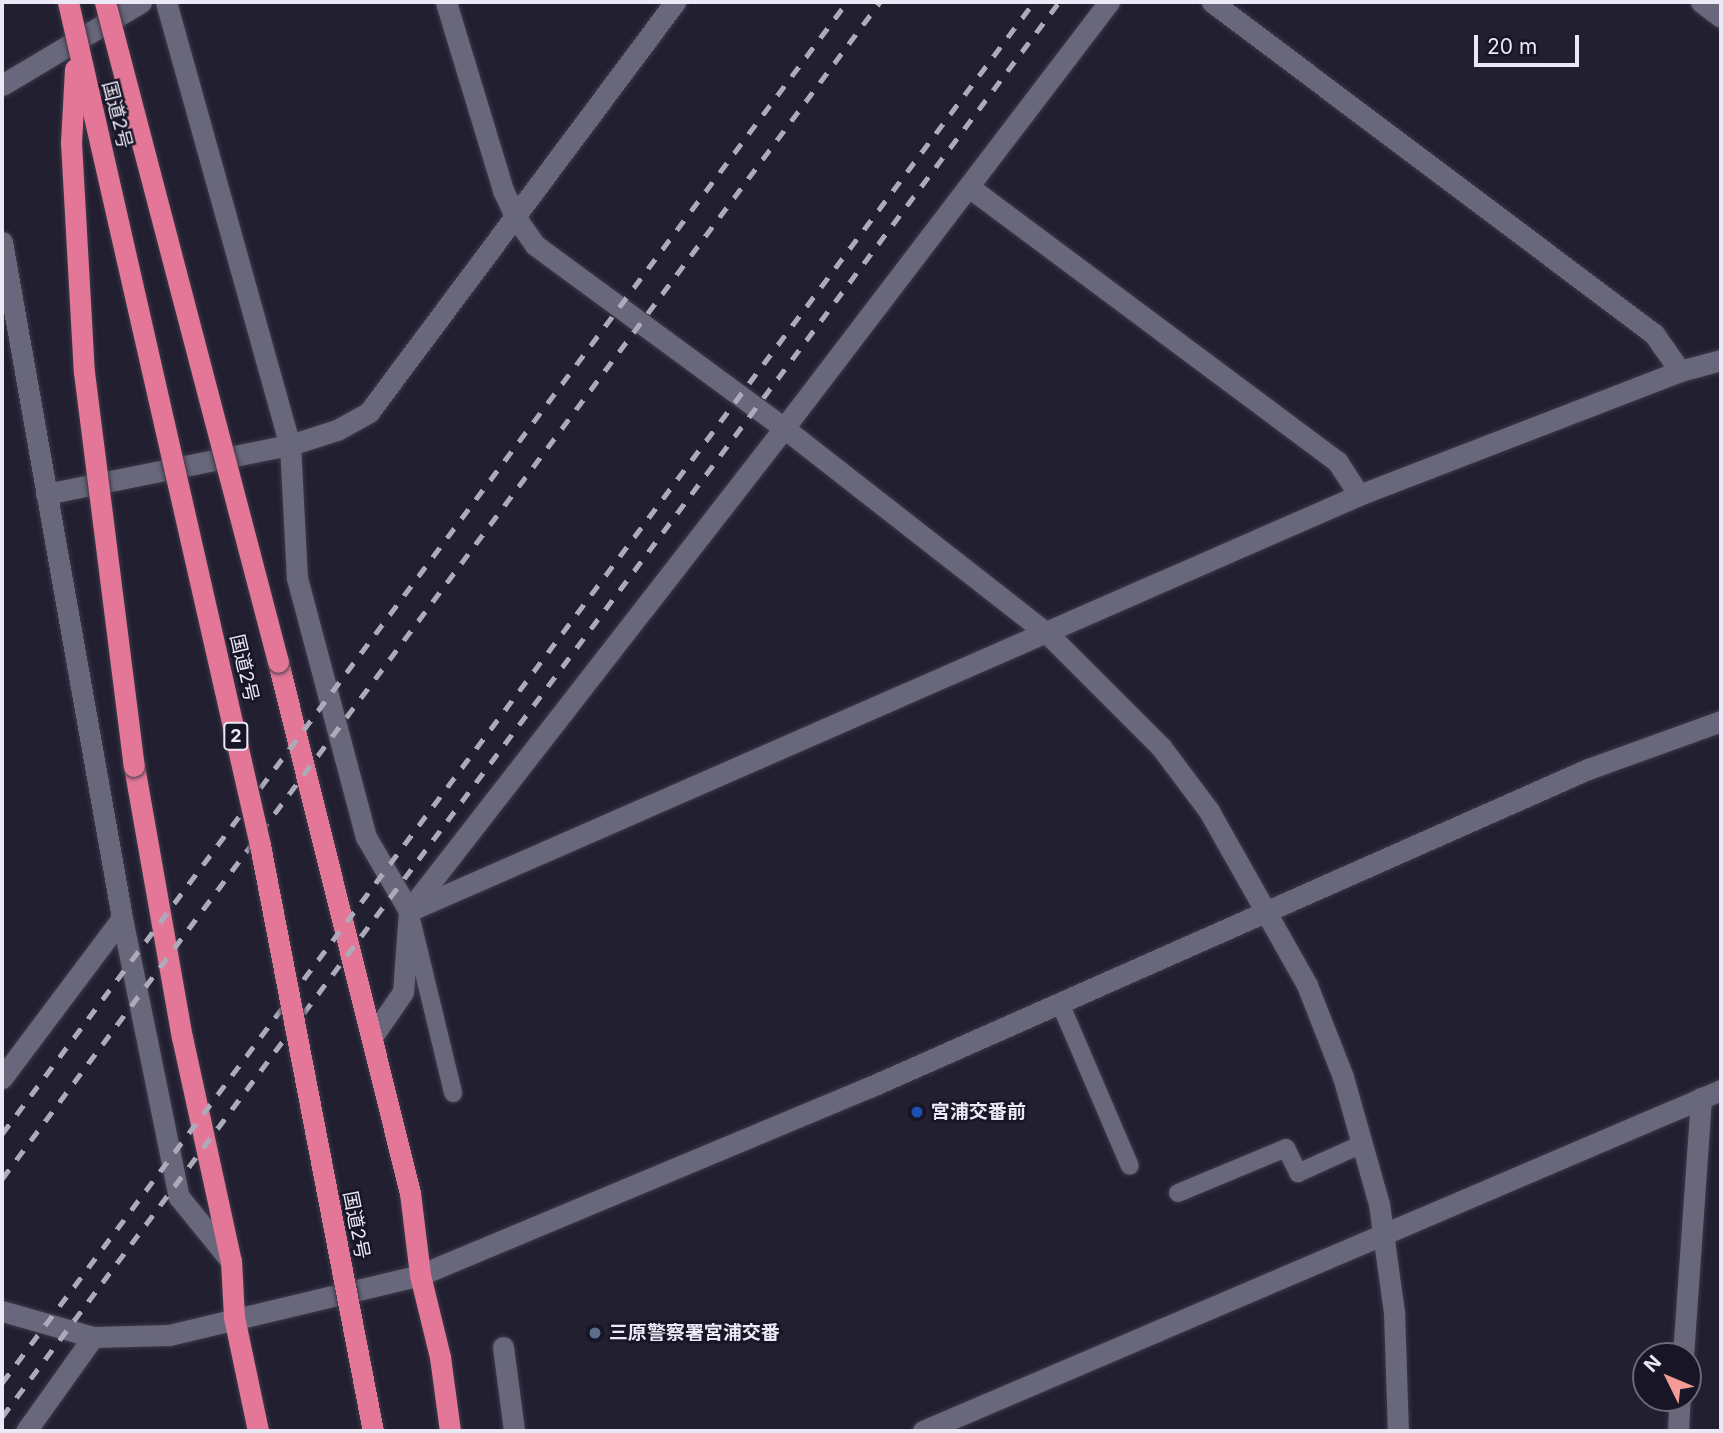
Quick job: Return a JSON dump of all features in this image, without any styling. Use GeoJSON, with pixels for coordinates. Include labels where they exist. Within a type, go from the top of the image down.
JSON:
{"type":"FeatureCollection","features":[{"type":"Feature","properties":{"kind":"highway","name":"国道2号"},"geometry":{"type":"LineString","coordinates":[[68,2],[138,299],[260,845],[373,1431]]}},
{"type":"Feature","properties":{"kind":"highway"},"geometry":{"type":"LineString","coordinates":[[105,2],[278,662],[372,1037],[410,1194],[420,1275],[440,1357],[451,1430]]}},
{"type":"Feature","properties":{"kind":"highway"},"geometry":{"type":"LineString","coordinates":[[77,46],[71,142],[84,372],[134,766],[182,1037],[231,1261],[234,1317],[258,1431]]}},
{"type":"Feature","properties":{"kind":"street"},"geometry":{"type":"LineString","coordinates":[[2,85],[131,12],[141,2]]}},
{"type":"Feature","properties":{"kind":"street"},"geometry":{"type":"LineString","coordinates":[[166,2],[290,445],[298,578],[366,837],[409,911]]}},
{"type":"Feature","properties":{"kind":"street"},"geometry":{"type":"LineString","coordinates":[[446,2],[514,216],[536,245],[784,428],[1048,634],[1161,747],[1209,811],[1269,910],[1307,985],[1343,1077],[1384,1236],[1394,1312],[1398,1431]]}},
{"type":"Feature","properties":{"kind":"street"},"geometry":{"type":"LineString","coordinates":[[47,494],[290,445],[337,429],[369,412],[675,2]]}},
{"type":"Feature","properties":{"kind":"street"},"geometry":{"type":"LineString","coordinates":[[372,1037],[403,992],[409,911],[784,428],[1109,2]]}},
{"type":"Feature","properties":{"kind":"street"},"geometry":{"type":"LineString","coordinates":[[1212,2],[1654,334],[1680,371]]}},
{"type":"Feature","properties":{"kind":"street"},"geometry":{"type":"LineString","coordinates":[[1701,2],[1721,17]]}},
{"type":"Feature","properties":{"kind":"street"},"geometry":{"type":"LineString","coordinates":[[969,187],[1336,461],[1359,495]]}},
{"type":"Feature","properties":{"kind":"street"},"geometry":{"type":"LineString","coordinates":[[2,242],[122,918],[179,1197],[231,1261]]}},
{"type":"Feature","properties":{"kind":"street"},"geometry":{"type":"LineString","coordinates":[[409,911],[1048,634],[1359,495],[1680,371],[1721,360]]}},
{"type":"Feature","properties":{"kind":"street"},"geometry":{"type":"LineString","coordinates":[[2,1311],[93,1337],[169,1335],[234,1317],[420,1275],[1060,1003],[1588,769],[1721,721]]}},
{"type":"Feature","properties":{"kind":"street"},"geometry":{"type":"LineString","coordinates":[[457,849],[475,882]]}},
{"type":"Feature","properties":{"kind":"street"},"geometry":{"type":"LineString","coordinates":[[2,1078],[122,918]]}},
{"type":"Feature","properties":{"kind":"street"},"geometry":{"type":"LineString","coordinates":[[923,1431],[1721,1090]]}},
{"type":"Feature","properties":{"kind":"street"},"geometry":{"type":"LineString","coordinates":[[1684,1342],[1701,1098]]}},
{"type":"Feature","properties":{"kind":"street"},"geometry":{"type":"LineString","coordinates":[[26,1431],[93,1337]]}},
{"type":"Feature","properties":{"kind":"street"},"geometry":{"type":"LineString","coordinates":[[503,1347],[514,1431]]}},
{"type":"Feature","properties":{"kind":"street"},"geometry":{"type":"LineString","coordinates":[[1678,1431],[1679,1412]]}},
{"type":"Feature","properties":{"kind":"lane"},"geometry":{"type":"LineString","coordinates":[[409,911],[453,1093]]}},
{"type":"Feature","properties":{"kind":"lane"},"geometry":{"type":"LineString","coordinates":[[1060,1003],[1130,1166]]}},
{"type":"Feature","properties":{"kind":"lane"},"geometry":{"type":"LineString","coordinates":[[1178,1193],[1286,1148],[1298,1173],[1362,1144]]}},
{"type":"Feature","properties":{"kind":"railway"},"geometry":{"type":"LineString","coordinates":[[2,1134],[847,2]]}},
{"type":"Feature","properties":{"kind":"railway"},"geometry":{"type":"LineString","coordinates":[[2,1179],[880,2]]}},
{"type":"Feature","properties":{"kind":"railway"},"geometry":{"type":"LineString","coordinates":[[2,1383],[1034,2]]}},
{"type":"Feature","properties":{"kind":"railway"},"geometry":{"type":"LineString","coordinates":[[2,1417],[1059,2]]}},
{"type":"Feature","properties":{"kind":"place","name":"宮浦交番前"},"geometry":{"type":"Point","coordinates":[917,1112]}},
{"type":"Feature","properties":{"kind":"place","name":"三原警察署宮浦交番"},"geometry":{"type":"Point","coordinates":[595,1333]}}]}
